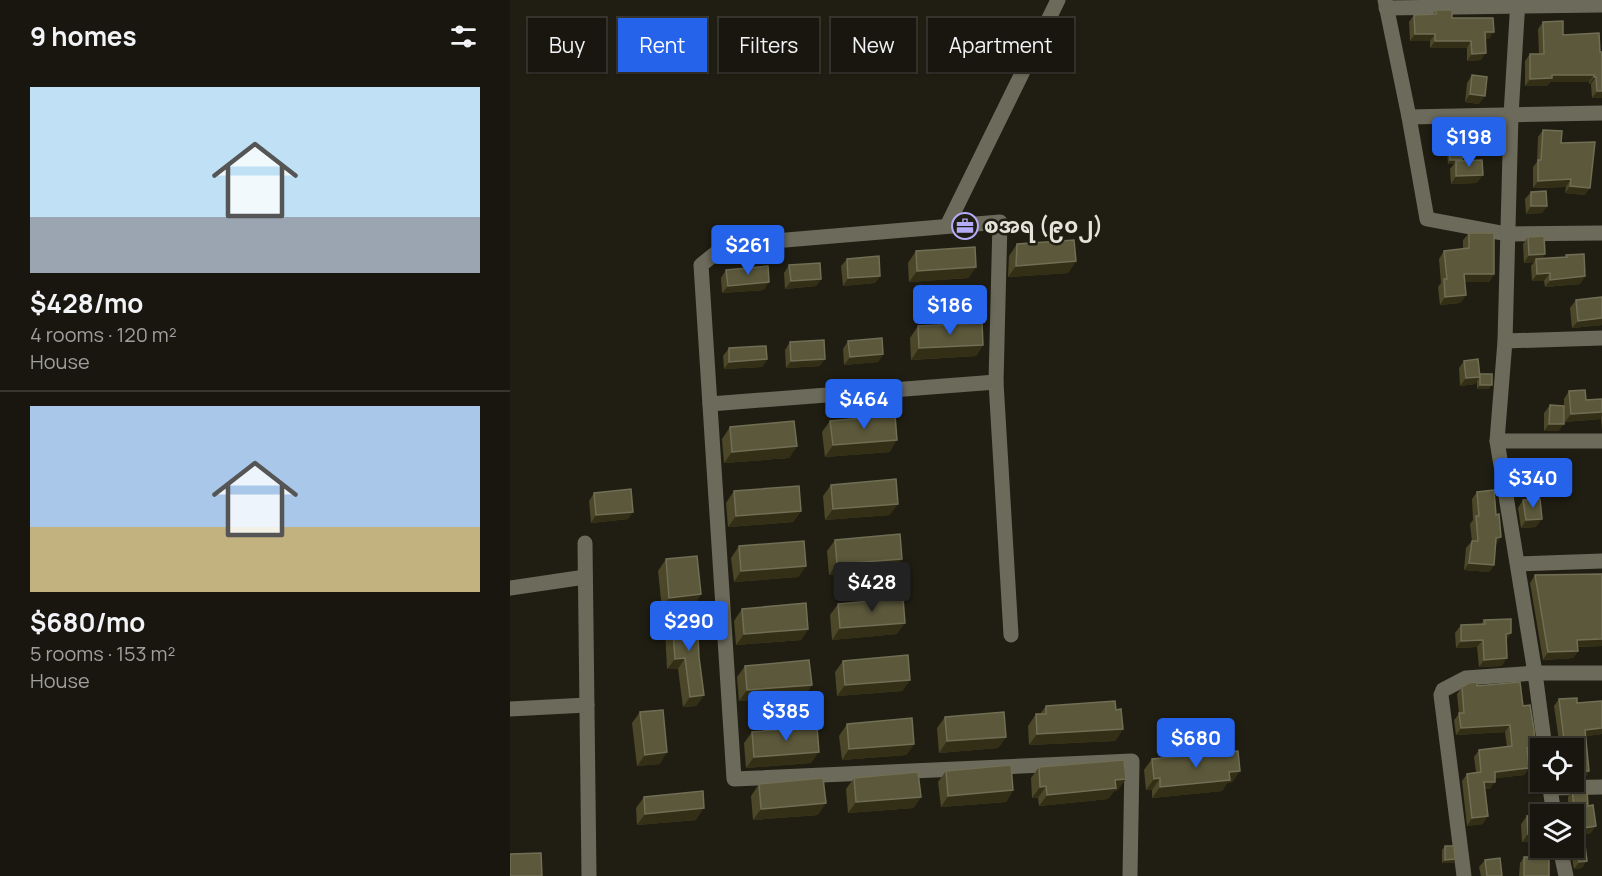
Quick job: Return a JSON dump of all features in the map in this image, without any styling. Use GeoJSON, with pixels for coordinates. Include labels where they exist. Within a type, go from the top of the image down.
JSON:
{"type":"FeatureCollection","features":[{"type":"Feature","properties":{"kind":"street"},"geometry":{"type":"LineString","coordinates":[[947,226],[1058,0]]}},
{"type":"Feature","properties":{"kind":"street"},"geometry":{"type":"LineString","coordinates":[[1518,3],[1511,115],[1505,341],[1497,441],[1544,738]]}},
{"type":"Feature","properties":{"kind":"street"},"geometry":{"type":"LineString","coordinates":[[1602,5],[1385,4],[1409,117],[1427,219],[1507,234],[1602,233]]}},
{"type":"Feature","properties":{"kind":"street"},"geometry":{"type":"LineString","coordinates":[[1409,117],[1602,113]]}},
{"type":"Feature","properties":{"kind":"street"},"geometry":{"type":"LineString","coordinates":[[1011,635],[996,382],[1000,222],[726,245],[701,265],[734,779],[1132,761],[1131,876]]}},
{"type":"Feature","properties":{"kind":"street"},"geometry":{"type":"LineString","coordinates":[[1505,341],[1602,338]]}},
{"type":"Feature","properties":{"kind":"street"},"geometry":{"type":"LineString","coordinates":[[710,404],[996,382]]}},
{"type":"Feature","properties":{"kind":"street"},"geometry":{"type":"LineString","coordinates":[[1497,441],[1602,441]]}},
{"type":"Feature","properties":{"kind":"street"},"geometry":{"type":"LineString","coordinates":[[585,543],[589,876]]}},
{"type":"Feature","properties":{"kind":"street"},"geometry":{"type":"LineString","coordinates":[[1518,564],[1602,561]]}},
{"type":"Feature","properties":{"kind":"street"},"geometry":{"type":"LineString","coordinates":[[510,588],[585,577]]}},
{"type":"Feature","properties":{"kind":"street"},"geometry":{"type":"LineString","coordinates":[[1464,876],[1441,695],[1443,690],[1466,678],[1535,673],[1602,673]]}},
{"type":"Feature","properties":{"kind":"street"},"geometry":{"type":"LineString","coordinates":[[510,709],[587,705]]}},
{"type":"Feature","properties":{"kind":"street"},"geometry":{"type":"LineString","coordinates":[[1584,786],[1602,787]]}},
{"type":"Feature","properties":{"kind":"street"},"geometry":{"type":"LineString","coordinates":[[1562,858],[1566,876]]}},
{"type":"Feature","properties":{"kind":"building"},"geometry":{"type":"Polygon","coordinates":[[[1436,10],[1452,10],[1452,18],[1493,18],[1494,32],[1485,32],[1486,53],[1472,54],[1471,41],[1435,41],[1435,34],[1415,34],[1414,15],[1436,14],[1436,10]]]}},
{"type":"Feature","properties":{"kind":"building"},"geometry":{"type":"Polygon","coordinates":[[[1563,21],[1563,35],[1599,33],[1600,52],[1602,52],[1602,91],[1597,91],[1594,75],[1552,75],[1552,78],[1530,79],[1530,54],[1544,54],[1543,22],[1563,21]]]}},
{"type":"Feature","properties":{"kind":"building"},"geometry":{"type":"Polygon","coordinates":[[[1472,75],[1487,77],[1485,96],[1470,94],[1472,75]]]}},
{"type":"Feature","properties":{"kind":"building"},"geometry":{"type":"Polygon","coordinates":[[[1543,130],[1562,131],[1561,143],[1595,142],[1590,188],[1570,186],[1571,179],[1538,181],[1538,160],[1541,160],[1543,130]]]}},
{"type":"Feature","properties":{"kind":"building"},"geometry":{"type":"Polygon","coordinates":[[[1461,147],[1462,160],[1450,160],[1449,148],[1461,147]]]}},
{"type":"Feature","properties":{"kind":"building"},"geometry":{"type":"Polygon","coordinates":[[[1482,160],[1483,175],[1456,176],[1456,161],[1482,160]]]}},
{"type":"Feature","properties":{"kind":"building"},"geometry":{"type":"Polygon","coordinates":[[[1546,191],[1547,206],[1531,206],[1531,192],[1546,191]]]}},
{"type":"Feature","properties":{"kind":"building"},"geometry":{"type":"Polygon","coordinates":[[[1469,233],[1494,233],[1494,274],[1464,274],[1466,295],[1445,297],[1444,279],[1447,279],[1444,251],[1469,248],[1469,233]]]}},
{"type":"Feature","properties":{"kind":"building"},"geometry":{"type":"Polygon","coordinates":[[[1544,236],[1545,254],[1529,255],[1528,237],[1544,236]]]}},
{"type":"Feature","properties":{"kind":"building"},"geometry":{"type":"Polygon","coordinates":[[[1074,240],[1076,261],[1016,266],[1017,244],[1074,240]]]}},
{"type":"Feature","properties":{"kind":"building"},"geometry":{"type":"Polygon","coordinates":[[[975,247],[976,267],[917,271],[916,251],[975,247]]]}},
{"type":"Feature","properties":{"kind":"building"},"geometry":{"type":"Polygon","coordinates":[[[1584,254],[1585,276],[1550,280],[1550,273],[1537,274],[1536,259],[1584,254]]]}},
{"type":"Feature","properties":{"kind":"building"},"geometry":{"type":"Polygon","coordinates":[[[879,256],[880,276],[848,278],[847,259],[879,256]]]}},
{"type":"Feature","properties":{"kind":"building"},"geometry":{"type":"Polygon","coordinates":[[[820,263],[821,279],[791,281],[789,265],[820,263]]]}},
{"type":"Feature","properties":{"kind":"building"},"geometry":{"type":"Polygon","coordinates":[[[768,266],[769,282],[728,286],[726,270],[768,266]]]}},
{"type":"Feature","properties":{"kind":"building"},"geometry":{"type":"Polygon","coordinates":[[[1602,297],[1602,318],[1578,321],[1576,300],[1602,297]]]}},
{"type":"Feature","properties":{"kind":"building"},"geometry":{"type":"Polygon","coordinates":[[[982,323],[983,345],[919,348],[918,326],[982,323]]]}},
{"type":"Feature","properties":{"kind":"building"},"geometry":{"type":"Polygon","coordinates":[[[882,338],[883,354],[850,357],[848,341],[882,338]]]}},
{"type":"Feature","properties":{"kind":"building"},"geometry":{"type":"Polygon","coordinates":[[[824,340],[825,359],[791,361],[790,342],[824,340]]]}},
{"type":"Feature","properties":{"kind":"building"},"geometry":{"type":"Polygon","coordinates":[[[766,346],[767,359],[729,362],[729,348],[766,346]]]}},
{"type":"Feature","properties":{"kind":"building"},"geometry":{"type":"Polygon","coordinates":[[[1478,359],[1480,377],[1466,378],[1464,361],[1478,359]]]}},
{"type":"Feature","properties":{"kind":"building"},"geometry":{"type":"Polygon","coordinates":[[[1480,374],[1492,374],[1492,385],[1480,385],[1480,374]]]}},
{"type":"Feature","properties":{"kind":"building"},"geometry":{"type":"Polygon","coordinates":[[[1585,390],[1586,400],[1602,399],[1602,412],[1571,414],[1569,391],[1585,390]]]}},
{"type":"Feature","properties":{"kind":"building"},"geometry":{"type":"Polygon","coordinates":[[[1550,405],[1564,406],[1564,424],[1549,424],[1550,405]]]}},
{"type":"Feature","properties":{"kind":"building"},"geometry":{"type":"Polygon","coordinates":[[[895,415],[897,440],[833,445],[830,421],[895,415]]]}},
{"type":"Feature","properties":{"kind":"building"},"geometry":{"type":"Polygon","coordinates":[[[794,421],[797,446],[732,452],[730,427],[794,421]]]}},
{"type":"Feature","properties":{"kind":"building"},"geometry":{"type":"Polygon","coordinates":[[[896,479],[898,504],[833,509],[831,485],[896,479]]]}},
{"type":"Feature","properties":{"kind":"building"},"geometry":{"type":"Polygon","coordinates":[[[799,486],[801,511],[736,516],[734,491],[799,486]]]}},
{"type":"Feature","properties":{"kind":"building"},"geometry":{"type":"Polygon","coordinates":[[[631,489],[633,512],[596,515],[594,493],[631,489]]]}},
{"type":"Feature","properties":{"kind":"building"},"geometry":{"type":"Polygon","coordinates":[[[1494,490],[1501,537],[1496,538],[1494,565],[1469,563],[1472,541],[1478,541],[1477,492],[1494,490]]]}},
{"type":"Feature","properties":{"kind":"building"},"geometry":{"type":"Polygon","coordinates":[[[1540,499],[1542,519],[1526,520],[1523,500],[1540,499]]]}},
{"type":"Feature","properties":{"kind":"building"},"geometry":{"type":"Polygon","coordinates":[[[900,534],[902,559],[837,564],[835,540],[900,534]]]}},
{"type":"Feature","properties":{"kind":"building"},"geometry":{"type":"Polygon","coordinates":[[[804,541],[806,566],[741,571],[739,546],[804,541]]]}},
{"type":"Feature","properties":{"kind":"building"},"geometry":{"type":"Polygon","coordinates":[[[697,556],[701,594],[669,598],[666,559],[697,556]]]}},
{"type":"Feature","properties":{"kind":"building"},"geometry":{"type":"Polygon","coordinates":[[[1602,574],[1602,639],[1577,640],[1578,651],[1548,652],[1535,575],[1602,574]]]}},
{"type":"Feature","properties":{"kind":"building"},"geometry":{"type":"Polygon","coordinates":[[[903,598],[905,623],[840,628],[838,604],[903,598]]]}},
{"type":"Feature","properties":{"kind":"building"},"geometry":{"type":"Polygon","coordinates":[[[806,603],[808,629],[744,634],[742,609],[806,603]]]}},
{"type":"Feature","properties":{"kind":"building"},"geometry":{"type":"Polygon","coordinates":[[[697,617],[704,695],[690,697],[685,658],[675,659],[672,619],[697,617]]]}},
{"type":"Feature","properties":{"kind":"building"},"geometry":{"type":"Polygon","coordinates":[[[1511,619],[1511,633],[1506,634],[1507,658],[1484,660],[1483,640],[1461,641],[1461,625],[1485,624],[1484,620],[1511,619]]]}},
{"type":"Feature","properties":{"kind":"building"},"geometry":{"type":"Polygon","coordinates":[[[908,655],[910,680],[845,685],[843,661],[908,655]]]}},
{"type":"Feature","properties":{"kind":"building"},"geometry":{"type":"Polygon","coordinates":[[[809,660],[812,685],[747,690],[745,666],[809,660]]]}},
{"type":"Feature","properties":{"kind":"building"},"geometry":{"type":"Polygon","coordinates":[[[1477,682],[1477,686],[1520,682],[1523,706],[1530,705],[1534,738],[1530,738],[1530,748],[1527,748],[1529,768],[1495,772],[1495,782],[1484,782],[1488,816],[1472,818],[1467,774],[1481,772],[1479,750],[1512,746],[1510,725],[1461,728],[1459,713],[1464,713],[1462,687],[1477,682]]]}},
{"type":"Feature","properties":{"kind":"building"},"geometry":{"type":"Polygon","coordinates":[[[1577,698],[1577,703],[1602,701],[1602,728],[1585,730],[1589,771],[1584,771],[1584,738],[1564,738],[1559,699],[1577,698]]]}},
{"type":"Feature","properties":{"kind":"building"},"geometry":{"type":"Polygon","coordinates":[[[1115,701],[1116,710],[1121,709],[1123,729],[1037,734],[1036,714],[1046,714],[1046,706],[1115,701]]]}},
{"type":"Feature","properties":{"kind":"building"},"geometry":{"type":"Polygon","coordinates":[[[663,710],[667,752],[645,755],[640,712],[663,710]]]}},
{"type":"Feature","properties":{"kind":"building"},"geometry":{"type":"Polygon","coordinates":[[[1004,712],[1006,737],[947,741],[945,717],[1004,712]]]}},
{"type":"Feature","properties":{"kind":"building"},"geometry":{"type":"Polygon","coordinates":[[[912,718],[914,744],[849,749],[847,724],[912,718]]]}},
{"type":"Feature","properties":{"kind":"building"},"geometry":{"type":"Polygon","coordinates":[[[817,726],[819,752],[754,757],[752,732],[817,726]]]}},
{"type":"Feature","properties":{"kind":"building"},"geometry":{"type":"Polygon","coordinates":[[[1238,751],[1240,771],[1229,772],[1230,780],[1160,787],[1160,778],[1154,779],[1152,759],[1238,751]]]}},
{"type":"Feature","properties":{"kind":"building"},"geometry":{"type":"Polygon","coordinates":[[[1124,760],[1126,779],[1115,780],[1116,788],[1047,795],[1046,786],[1040,787],[1039,767],[1124,760]]]}},
{"type":"Feature","properties":{"kind":"building"},"geometry":{"type":"Polygon","coordinates":[[[1011,765],[1013,790],[948,796],[946,771],[1011,765]]]}},
{"type":"Feature","properties":{"kind":"building"},"geometry":{"type":"Polygon","coordinates":[[[918,772],[921,797],[856,802],[854,778],[918,772]]]}},
{"type":"Feature","properties":{"kind":"building"},"geometry":{"type":"Polygon","coordinates":[[[823,778],[826,803],[761,809],[759,784],[823,778]]]}},
{"type":"Feature","properties":{"kind":"building"},"geometry":{"type":"Polygon","coordinates":[[[1587,790],[1588,806],[1593,805],[1596,826],[1584,828],[1584,804],[1574,804],[1572,792],[1587,790]]]}},
{"type":"Feature","properties":{"kind":"building"},"geometry":{"type":"Polygon","coordinates":[[[703,791],[704,808],[645,814],[644,797],[703,791]]]}},
{"type":"Feature","properties":{"kind":"building"},"geometry":{"type":"Polygon","coordinates":[[[1527,816],[1530,816],[1530,834],[1528,834],[1527,816]]]}},
{"type":"Feature","properties":{"kind":"building"},"geometry":{"type":"Polygon","coordinates":[[[1584,836],[1587,861],[1579,862],[1578,858],[1584,858],[1584,836]]]}},
{"type":"Feature","properties":{"kind":"building"},"geometry":{"type":"Polygon","coordinates":[[[1445,846],[1454,846],[1455,859],[1445,860],[1445,846]]]}},
{"type":"Feature","properties":{"kind":"building"},"geometry":{"type":"Polygon","coordinates":[[[541,853],[542,876],[510,876],[510,854],[541,853]]]}},
{"type":"Feature","properties":{"kind":"building"},"geometry":{"type":"Polygon","coordinates":[[[1524,857],[1549,858],[1549,876],[1524,876],[1524,857]]]}},
{"type":"Feature","properties":{"kind":"building"},"geometry":{"type":"Polygon","coordinates":[[[1500,858],[1502,876],[1487,876],[1485,860],[1500,858]]]}},
{"type":"Feature","properties":{"kind":"place","name":"စအရ (၉၀၂)"},"geometry":{"type":"Point","coordinates":[965,226]}}]}
